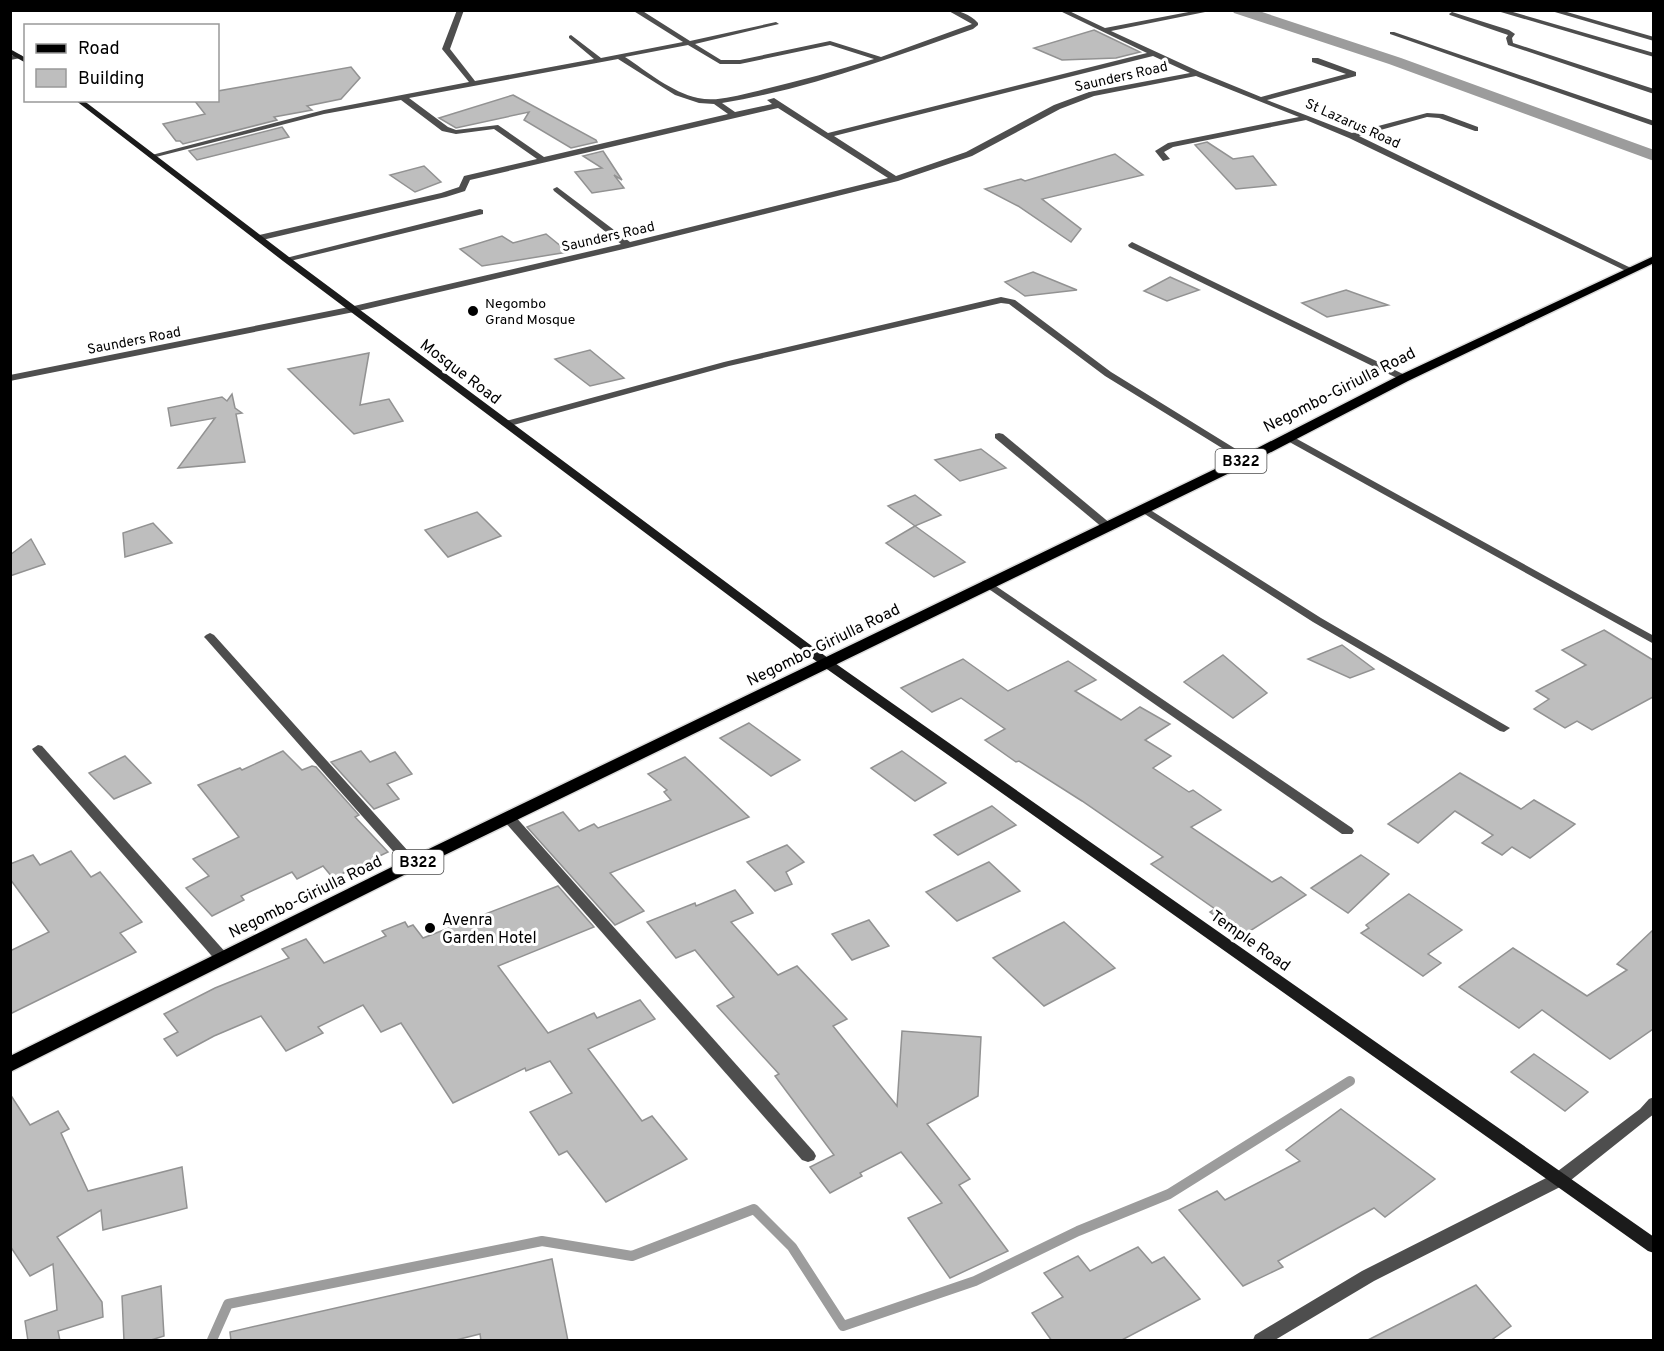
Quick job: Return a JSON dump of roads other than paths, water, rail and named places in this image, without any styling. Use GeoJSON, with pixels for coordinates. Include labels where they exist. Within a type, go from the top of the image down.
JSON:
{"type":"FeatureCollection","features":[{"type":"Feature","properties":{"kind":"main road","name":"Negombo-Giriulla Road"},"geometry":{"type":"LineString","coordinates":[[10,1065],[412,864],[828,664],[987,583],[1246,459],[1404,378],[1653,259]]}},
{"type":"Feature","properties":{"kind":"street"},"geometry":{"type":"LineString","coordinates":[[461,10],[446,49],[472,82]]}},
{"type":"Feature","properties":{"kind":"street"},"geometry":{"type":"LineString","coordinates":[[635,10],[720,62],[740,63],[830,43],[881,59]]}},
{"type":"Feature","properties":{"kind":"street"},"geometry":{"type":"LineString","coordinates":[[619,56],[669,88],[696,100],[716,102],[780,89],[850,70],[971,28],[976,24],[971,19],[950,10]]}},
{"type":"Feature","properties":{"kind":"street","name":"St Lazarus Road"},"geometry":{"type":"LineString","coordinates":[[1062,10],[1197,74],[1352,136],[1629,269]]}},
{"type":"Feature","properties":{"kind":"street"},"geometry":{"type":"LineString","coordinates":[[1106,30],[1212,10]]}},
{"type":"Feature","properties":{"kind":"street"},"geometry":{"type":"LineString","coordinates":[[1497,10],[1653,55]]}},
{"type":"Feature","properties":{"kind":"street"},"geometry":{"type":"LineString","coordinates":[[1551,10],[1653,39]]}},
{"type":"Feature","properties":{"kind":"street"},"geometry":{"type":"LineString","coordinates":[[1452,14],[1507,31],[1512,34],[1509,38],[1510,44],[1653,92]]}},
{"type":"Feature","properties":{"kind":"street"},"geometry":{"type":"LineString","coordinates":[[152,156],[324,112],[472,82],[691,43],[776,24]]}},
{"type":"Feature","properties":{"kind":"street"},"geometry":{"type":"LineString","coordinates":[[1392,33],[1653,124]]}},
{"type":"Feature","properties":{"kind":"street"},"geometry":{"type":"LineString","coordinates":[[571,37],[600,60]]}},
{"type":"Feature","properties":{"kind":"street"},"geometry":{"type":"LineString","coordinates":[[10,51],[20,59]]}},
{"type":"Feature","properties":{"kind":"street"},"geometry":{"type":"LineString","coordinates":[[826,136],[1155,53]]}},
{"type":"Feature","properties":{"kind":"street"},"geometry":{"type":"LineString","coordinates":[[1261,99],[1353,74],[1315,60]]}},
{"type":"Feature","properties":{"kind":"street","name":"Saunders Road"},"geometry":{"type":"LineString","coordinates":[[10,378],[354,309],[895,179],[969,154],[1057,107],[1092,94],[1197,74]]}},
{"type":"Feature","properties":{"kind":"street"},"geometry":{"type":"LineString","coordinates":[[401,96],[445,129],[456,132],[495,127],[543,160]]}},
{"type":"Feature","properties":{"kind":"street"},"geometry":{"type":"LineString","coordinates":[[771,100],[895,179]]}},
{"type":"Feature","properties":{"kind":"street","name":"Mosque Road"},"geometry":{"type":"LineString","coordinates":[[81,102],[258,238],[828,664]]}},
{"type":"Feature","properties":{"kind":"street"},"geometry":{"type":"LineString","coordinates":[[716,102],[734,115]]}},
{"type":"Feature","properties":{"kind":"street"},"geometry":{"type":"LineString","coordinates":[[258,238],[443,195],[462,189],[467,178],[779,105]]}},
{"type":"Feature","properties":{"kind":"street"},"geometry":{"type":"LineString","coordinates":[[1352,136],[1426,115],[1440,116],[1475,129]]}},
{"type":"Feature","properties":{"kind":"street"},"geometry":{"type":"LineString","coordinates":[[1166,159],[1160,152],[1171,145],[1308,118]]}},
{"type":"Feature","properties":{"kind":"street"},"geometry":{"type":"LineString","coordinates":[[557,189],[628,245]]}},
{"type":"Feature","properties":{"kind":"street"},"geometry":{"type":"LineString","coordinates":[[286,259],[480,212]]}},
{"type":"Feature","properties":{"kind":"street"},"geometry":{"type":"LineString","coordinates":[[1132,245],[1404,378]]}},
{"type":"Feature","properties":{"kind":"street"},"geometry":{"type":"LineString","coordinates":[[506,424],[727,364],[1001,300],[1012,302],[1108,374],[1246,459]]}},
{"type":"Feature","properties":{"kind":"street"},"geometry":{"type":"LineString","coordinates":[[999,436],[1107,526]]}},
{"type":"Feature","properties":{"kind":"street"},"geometry":{"type":"LineString","coordinates":[[1288,437],[1653,641]]}},
{"type":"Feature","properties":{"kind":"street"},"geometry":{"type":"LineString","coordinates":[[1144,509],[1317,620],[1504,728]]}},
{"type":"Feature","properties":{"kind":"street"},"geometry":{"type":"LineString","coordinates":[[987,583],[1347,831]]}},
{"type":"Feature","properties":{"kind":"street"},"geometry":{"type":"LineString","coordinates":[[210,637],[412,864]]}},
{"type":"Feature","properties":{"kind":"street","name":"Temple Road"},"geometry":{"type":"LineString","coordinates":[[828,664],[1653,1246]]}},
{"type":"Feature","properties":{"kind":"street"},"geometry":{"type":"LineString","coordinates":[[38,749],[222,958]]}},
{"type":"Feature","properties":{"kind":"street"},"geometry":{"type":"LineString","coordinates":[[509,818],[808,1156]]}},
{"type":"Feature","properties":{"kind":"street"},"geometry":{"type":"LineString","coordinates":[[1261,1341],[1368,1276],[1560,1179],[1645,1113],[1653,1103]]}},
{"type":"Feature","properties":{"kind":"waterway"},"geometry":{"type":"LineString","coordinates":[[1239,10],[1395,61],[1654,156]]}},
{"type":"Feature","properties":{"kind":"waterway"},"geometry":{"type":"LineString","coordinates":[[212,1340],[228,1304],[542,1241],[632,1256],[754,1209],[792,1247],[843,1326],[975,1281],[1078,1231],[1169,1194],[1350,1081]]}},
{"type":"Feature","properties":{"kind":"place","name":"Negombo Grand Mosque"},"geometry":{"type":"Point","coordinates":[473,311]}},
{"type":"Feature","properties":{"kind":"place","name":"Avenra Garden Hotel"},"geometry":{"type":"Point","coordinates":[430,928]}}]}
